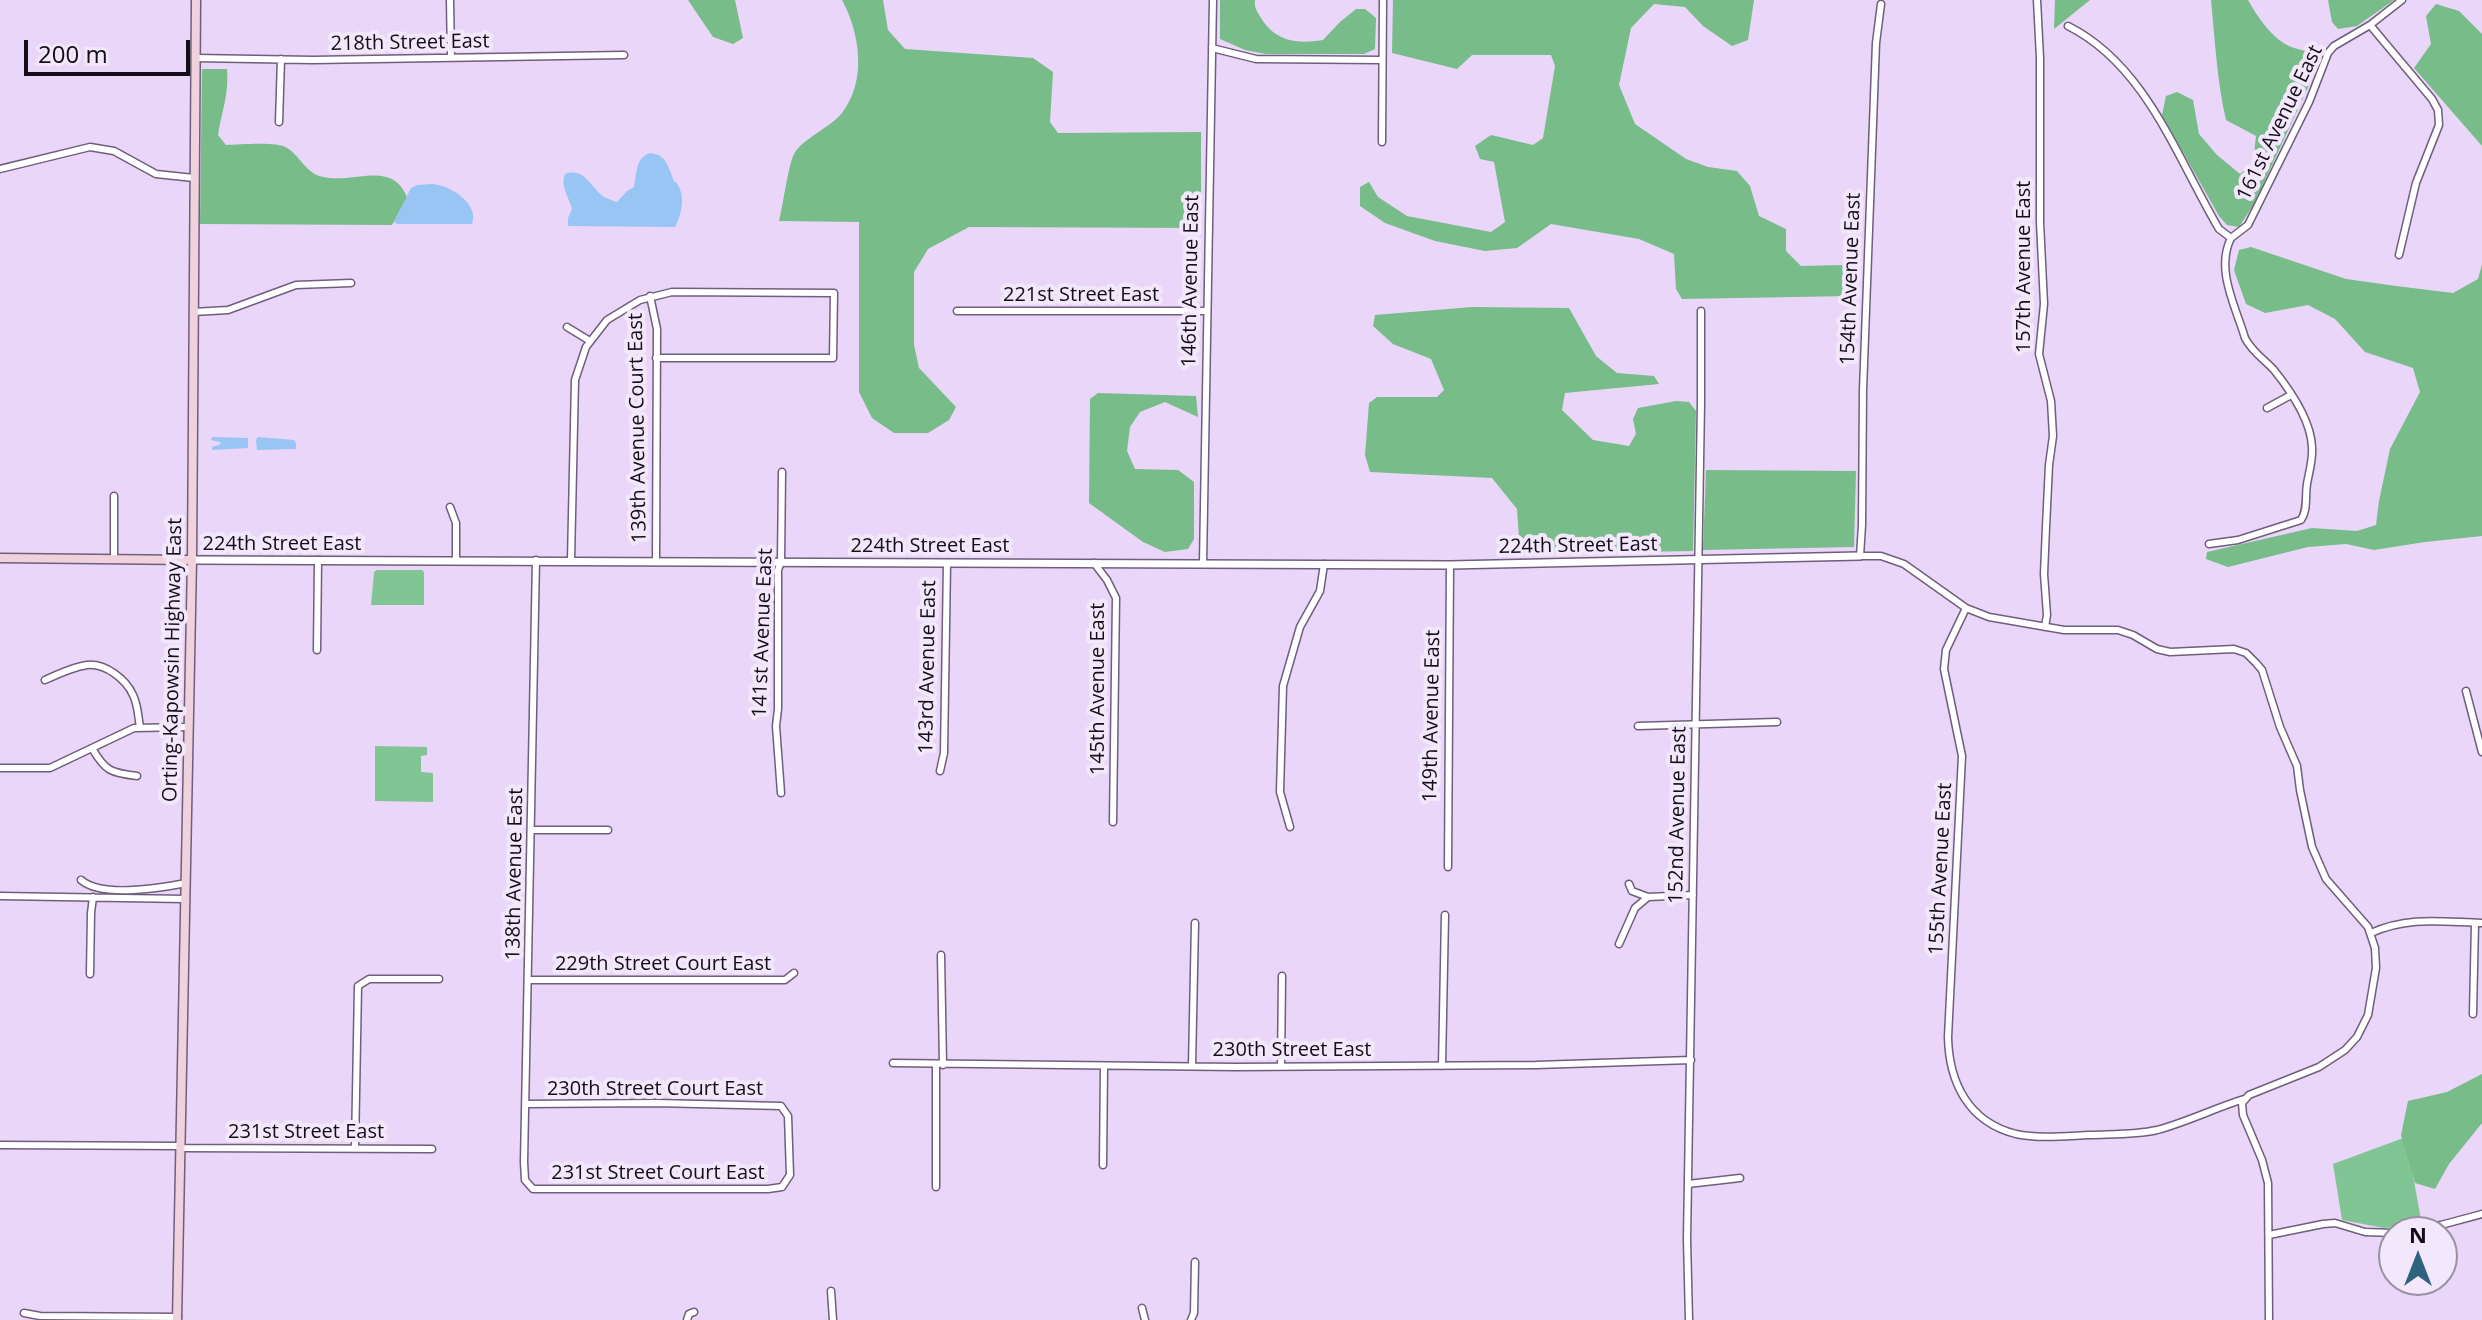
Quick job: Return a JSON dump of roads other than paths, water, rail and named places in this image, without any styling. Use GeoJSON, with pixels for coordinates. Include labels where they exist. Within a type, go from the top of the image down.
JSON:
{"type":"FeatureCollection","features":[{"type":"Feature","properties":{"kind":"main road","name":"Orting-Kapowsin Highway East"},"geometry":{"type":"LineString","coordinates":[[178,1318],[192,560],[196,0]]}},
{"type":"Feature","properties":{"kind":"main road","name":"224th Street East"},"geometry":{"type":"LineString","coordinates":[[0,558],[192,560]]}},
{"type":"Feature","properties":{"kind":"street"},"geometry":{"type":"LineString","coordinates":[[450,0],[451,58]]}},
{"type":"Feature","properties":{"kind":"street","name":"146th Avenue East"},"geometry":{"type":"LineString","coordinates":[[1203,563],[1213,0]]}},
{"type":"Feature","properties":{"kind":"street"},"geometry":{"type":"LineString","coordinates":[[1382,142],[1383,0]]}},
{"type":"Feature","properties":{"kind":"street","name":"157th Avenue East"},"geometry":{"type":"LineString","coordinates":[[2037,0],[2044,304],[2039,354],[2053,418],[2044,574],[2045,627]]}},
{"type":"Feature","properties":{"kind":"street","name":"161st Avenue East"},"geometry":{"type":"LineString","coordinates":[[2231,238],[2243,232],[2255,213],[2309,102],[2328,53],[2402,0]]}},
{"type":"Feature","properties":{"kind":"street","name":"154th Avenue East"},"geometry":{"type":"LineString","coordinates":[[1860,556],[1876,43],[1881,4]]}},
{"type":"Feature","properties":{"kind":"street"},"geometry":{"type":"LineString","coordinates":[[2370,25],[2438,110],[2439,125],[2416,183],[2399,255]]}},
{"type":"Feature","properties":{"kind":"street"},"geometry":{"type":"LineString","coordinates":[[2068,26],[2101,46],[2123,68],[2150,106],[2219,229],[2231,238],[2225,260],[2226,281],[2245,338],[2249,346],[2274,370],[2291,395],[2312,445],[2304,518],[2238,540],[2209,544]]}},
{"type":"Feature","properties":{"kind":"street"},"geometry":{"type":"LineString","coordinates":[[1212,48],[1256,59],[1382,60]]}},
{"type":"Feature","properties":{"kind":"street","name":"218th Street East"},"geometry":{"type":"LineString","coordinates":[[195,58],[624,55]]}},
{"type":"Feature","properties":{"kind":"street"},"geometry":{"type":"LineString","coordinates":[[279,122],[281,59]]}},
{"type":"Feature","properties":{"kind":"street"},"geometry":{"type":"LineString","coordinates":[[0,169],[90,147],[114,151],[156,174],[194,178]]}},
{"type":"Feature","properties":{"kind":"street"},"geometry":{"type":"LineString","coordinates":[[193,312],[228,310],[296,285],[351,283]]}},
{"type":"Feature","properties":{"kind":"street"},"geometry":{"type":"LineString","coordinates":[[571,560],[573,392],[577,368],[590,341],[617,312],[650,296],[683,292],[834,293],[833,358],[656,358]]}},
{"type":"Feature","properties":{"kind":"street","name":"139th Avenue Court East"},"geometry":{"type":"LineString","coordinates":[[650,296],[656,317],[656,561]]}},
{"type":"Feature","properties":{"kind":"street","name":"221st Street East"},"geometry":{"type":"LineString","coordinates":[[957,311],[1206,311]]}},
{"type":"Feature","properties":{"kind":"street","name":"152nd Avenue East"},"geometry":{"type":"LineString","coordinates":[[1689,1320],[1687,1239],[1701,311]]}},
{"type":"Feature","properties":{"kind":"street"},"geometry":{"type":"LineString","coordinates":[[567,327],[590,341]]}},
{"type":"Feature","properties":{"kind":"street"},"geometry":{"type":"LineString","coordinates":[[2267,408],[2291,395]]}},
{"type":"Feature","properties":{"kind":"street","name":"141st Avenue East"},"geometry":{"type":"LineString","coordinates":[[781,793],[776,726],[782,472]]}},
{"type":"Feature","properties":{"kind":"street"},"geometry":{"type":"LineString","coordinates":[[114,496],[114,559]]}},
{"type":"Feature","properties":{"kind":"street"},"geometry":{"type":"LineString","coordinates":[[450,507],[456,523],[456,560]]}},
{"type":"Feature","properties":{"kind":"street"},"geometry":{"type":"LineString","coordinates":[[1860,556],[1881,556],[1904,564],[1966,608],[1989,617],[2075,631],[2118,630],[2170,652],[2230,648],[2253,658],[2262,670],[2280,727],[2297,766],[2308,835],[2323,874],[2371,933],[2376,953],[2372,1004],[2357,1037],[2328,1062],[2244,1099],[2241,1106],[2268,1179],[2269,1320]]}},
{"type":"Feature","properties":{"kind":"street","name":"224th Street East"},"geometry":{"type":"LineString","coordinates":[[192,560],[1450,565],[1860,556]]}},
{"type":"Feature","properties":{"kind":"street"},"geometry":{"type":"LineString","coordinates":[[317,650],[318,560]]}},
{"type":"Feature","properties":{"kind":"street","name":"138th Avenue East"},"geometry":{"type":"LineString","coordinates":[[529,1187],[524,1174],[536,560]]}},
{"type":"Feature","properties":{"kind":"street","name":"143rd Avenue East"},"geometry":{"type":"LineString","coordinates":[[940,771],[944,738],[947,563]]}},
{"type":"Feature","properties":{"kind":"street","name":"145th Avenue East"},"geometry":{"type":"LineString","coordinates":[[1094,563],[1116,598],[1113,822]]}},
{"type":"Feature","properties":{"kind":"street"},"geometry":{"type":"LineString","coordinates":[[1290,827],[1280,792],[1283,686],[1300,627],[1320,591],[1324,564]]}},
{"type":"Feature","properties":{"kind":"street","name":"149th Avenue East"},"geometry":{"type":"LineString","coordinates":[[1448,867],[1450,565]]}},
{"type":"Feature","properties":{"kind":"street","name":"155th Avenue East"},"geometry":{"type":"LineString","coordinates":[[1966,608],[1946,650],[1944,669],[1962,756],[1948,1057],[1953,1077],[1965,1099],[1990,1123],[2028,1136],[2135,1133],[2164,1128],[2244,1099]]}},
{"type":"Feature","properties":{"kind":"street"},"geometry":{"type":"LineString","coordinates":[[45,680],[82,666],[102,666],[132,691],[140,727]]}},
{"type":"Feature","properties":{"kind":"street"},"geometry":{"type":"LineString","coordinates":[[2466,691],[2482,752]]}},
{"type":"Feature","properties":{"kind":"street"},"geometry":{"type":"LineString","coordinates":[[1638,726],[1777,722]]}},
{"type":"Feature","properties":{"kind":"street"},"geometry":{"type":"LineString","coordinates":[[0,768],[50,768],[127,730],[189,727]]}},
{"type":"Feature","properties":{"kind":"street"},"geometry":{"type":"LineString","coordinates":[[92,748],[105,768],[137,776]]}},
{"type":"Feature","properties":{"kind":"street"},"geometry":{"type":"LineString","coordinates":[[532,830],[608,830]]}},
{"type":"Feature","properties":{"kind":"street"},"geometry":{"type":"LineString","coordinates":[[81,880],[92,887],[114,889],[151,889],[186,883]]}},
{"type":"Feature","properties":{"kind":"street"},"geometry":{"type":"LineString","coordinates":[[1638,904],[1630,900],[1631,888],[1648,897],[1693,895]]}},
{"type":"Feature","properties":{"kind":"street"},"geometry":{"type":"LineString","coordinates":[[0,896],[185,899]]}},
{"type":"Feature","properties":{"kind":"street"},"geometry":{"type":"LineString","coordinates":[[90,974],[93,897]]}},
{"type":"Feature","properties":{"kind":"street"},"geometry":{"type":"LineString","coordinates":[[1619,944],[1638,904],[1648,897]]}},
{"type":"Feature","properties":{"kind":"street"},"geometry":{"type":"LineString","coordinates":[[1442,1066],[1445,915]]}},
{"type":"Feature","properties":{"kind":"street"},"geometry":{"type":"LineString","coordinates":[[2371,933],[2409,921],[2479,923],[2473,1014]]}},
{"type":"Feature","properties":{"kind":"street"},"geometry":{"type":"LineString","coordinates":[[1192,1066],[1195,923]]}},
{"type":"Feature","properties":{"kind":"street"},"geometry":{"type":"LineString","coordinates":[[936,1187],[941,955]]}},
{"type":"Feature","properties":{"kind":"street","name":"229th Street Court East"},"geometry":{"type":"LineString","coordinates":[[529,980],[785,980],[794,973]]}},
{"type":"Feature","properties":{"kind":"street"},"geometry":{"type":"LineString","coordinates":[[1281,1066],[1282,976]]}},
{"type":"Feature","properties":{"kind":"street"},"geometry":{"type":"LineString","coordinates":[[355,1148],[357,991],[360,984],[369,979],[439,979]]}},
{"type":"Feature","properties":{"kind":"street","name":"230th Street East"},"geometry":{"type":"LineString","coordinates":[[893,1063],[1442,1066],[1691,1060]]}},
{"type":"Feature","properties":{"kind":"street"},"geometry":{"type":"LineString","coordinates":[[1103,1165],[1104,1066]]}},
{"type":"Feature","properties":{"kind":"street","name":"230th Street Court East"},"geometry":{"type":"LineString","coordinates":[[526,1104],[778,1105],[784,1108],[788,1116],[790,1175],[785,1184]]}},
{"type":"Feature","properties":{"kind":"street","name":"231st Street East"},"geometry":{"type":"LineString","coordinates":[[0,1145],[432,1149]]}},
{"type":"Feature","properties":{"kind":"street"},"geometry":{"type":"LineString","coordinates":[[1688,1184],[1740,1178]]}},
{"type":"Feature","properties":{"kind":"street","name":"231st Street Court East"},"geometry":{"type":"LineString","coordinates":[[529,1187],[563,1190],[778,1189],[785,1184]]}},
{"type":"Feature","properties":{"kind":"street"},"geometry":{"type":"LineString","coordinates":[[2458,1220],[2482,1214]]}},
{"type":"Feature","properties":{"kind":"street"},"geometry":{"type":"LineString","coordinates":[[2269,1235],[2323,1224],[2378,1232]]}},
{"type":"Feature","properties":{"kind":"street"},"geometry":{"type":"LineString","coordinates":[[1191,1320],[1194,1313],[1195,1262]]}},
{"type":"Feature","properties":{"kind":"street"},"geometry":{"type":"LineString","coordinates":[[831,1291],[833,1320]]}},
{"type":"Feature","properties":{"kind":"street"},"geometry":{"type":"LineString","coordinates":[[1142,1308],[1145,1320]]}},
{"type":"Feature","properties":{"kind":"street"},"geometry":{"type":"LineString","coordinates":[[687,1320],[689,1314],[694,1312]]}},
{"type":"Feature","properties":{"kind":"street"},"geometry":{"type":"LineString","coordinates":[[24,1313],[40,1316],[178,1318]]}},
{"type":"Feature","properties":{"kind":"water"},"geometry":{"type":"Polygon","coordinates":[[[650,153],[665,160],[681,192],[682,207],[675,227],[568,226],[572,209],[564,187],[565,174],[578,173],[604,197],[617,202],[634,187],[639,163],[650,153]]]}},
{"type":"Feature","properties":{"kind":"water"},"geometry":{"type":"Polygon","coordinates":[[[432,184],[455,192],[468,203],[472,209],[472,224],[394,222],[411,188],[432,184]]]}},
{"type":"Feature","properties":{"kind":"water"},"geometry":{"type":"Polygon","coordinates":[[[212,437],[248,438],[248,448],[212,450],[212,447],[221,444],[211,440],[212,437]]]}},
{"type":"Feature","properties":{"kind":"water"},"geometry":{"type":"Polygon","coordinates":[[[258,437],[294,440],[296,449],[257,450],[258,437]]]}}]}
